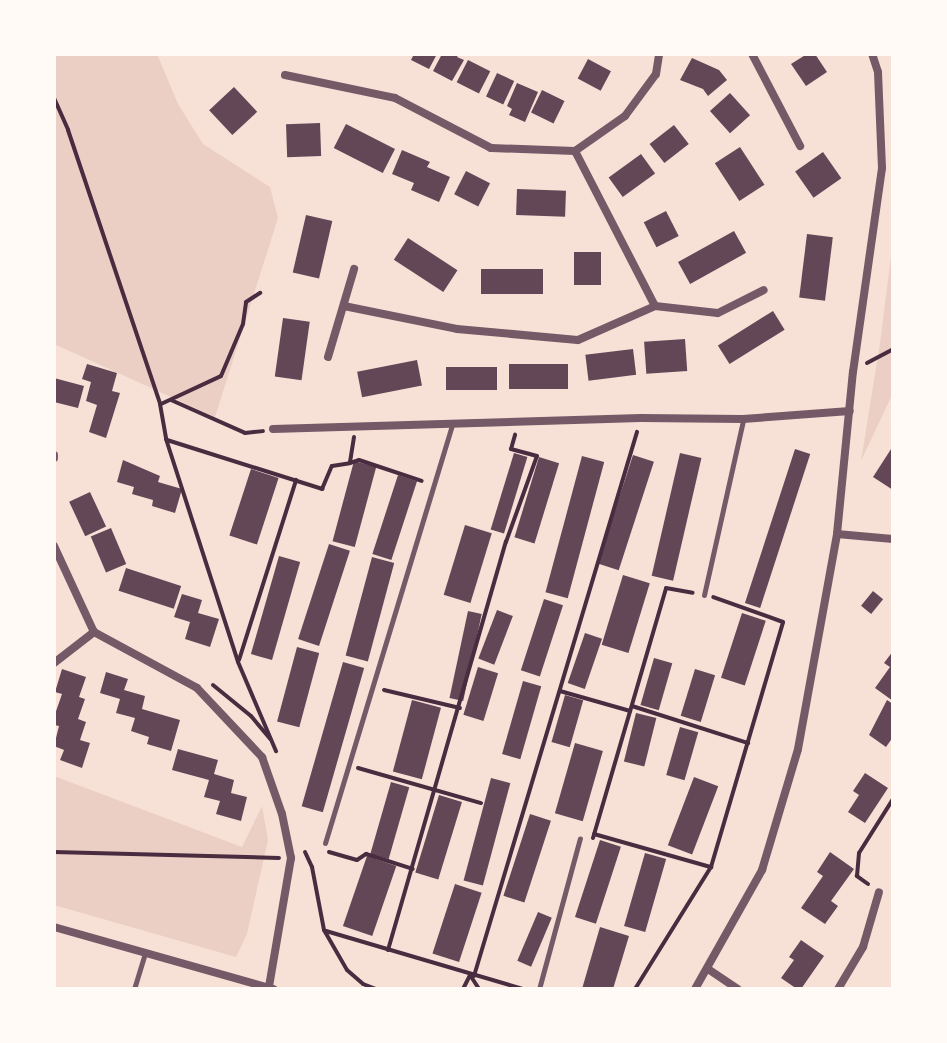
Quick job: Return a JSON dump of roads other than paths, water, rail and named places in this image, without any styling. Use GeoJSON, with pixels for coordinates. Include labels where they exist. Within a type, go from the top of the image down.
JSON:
{"type":"FeatureCollection","features":[{"type":"Feature","properties":{"kind":"street"},"geometry":{"type":"LineString","coordinates":[[285,75],[395,98],[491,148],[575,151],[625,116],[656,74],[659,54]]}},
{"type":"Feature","properties":{"kind":"street"},"geometry":{"type":"LineString","coordinates":[[752,54],[800,146]]}},
{"type":"Feature","properties":{"kind":"street"},"geometry":{"type":"LineString","coordinates":[[695,989],[762,870],[798,749],[837,534],[853,372],[882,168],[878,72],[872,54]]}},
{"type":"Feature","properties":{"kind":"street"},"geometry":{"type":"LineString","coordinates":[[575,151],[655,306]]}},
{"type":"Feature","properties":{"kind":"street"},"geometry":{"type":"LineString","coordinates":[[328,357],[354,269]]}},
{"type":"Feature","properties":{"kind":"street"},"geometry":{"type":"LineString","coordinates":[[344,306],[457,329],[578,340],[655,306],[718,313],[764,290]]}},
{"type":"Feature","properties":{"kind":"street"},"geometry":{"type":"LineString","coordinates":[[273,429],[641,418],[743,419],[850,411]]}},
{"type":"Feature","properties":{"kind":"street"},"geometry":{"type":"LineString","coordinates":[[837,534],[893,539]]}},
{"type":"Feature","properties":{"kind":"street"},"geometry":{"type":"LineString","coordinates":[[54,546],[94,632],[197,688],[262,757],[282,814],[291,858],[271,988],[54,927]]}},
{"type":"Feature","properties":{"kind":"street"},"geometry":{"type":"LineString","coordinates":[[54,663],[94,632]]}},
{"type":"Feature","properties":{"kind":"street"},"geometry":{"type":"LineString","coordinates":[[838,989],[863,947],[879,892]]}},
{"type":"Feature","properties":{"kind":"street"},"geometry":{"type":"LineString","coordinates":[[708,969],[738,989]]}},
{"type":"Feature","properties":{"kind":"lane"},"geometry":{"type":"LineString","coordinates":[[704,595],[743,419]]}},
{"type":"Feature","properties":{"kind":"lane"},"geometry":{"type":"LineString","coordinates":[[322,846],[452,424]]}},
{"type":"Feature","properties":{"kind":"lane"},"geometry":{"type":"LineString","coordinates":[[539,989],[580,838]]}},
{"type":"Feature","properties":{"kind":"lane"},"geometry":{"type":"LineString","coordinates":[[134,989],[145,952]]}}]}
